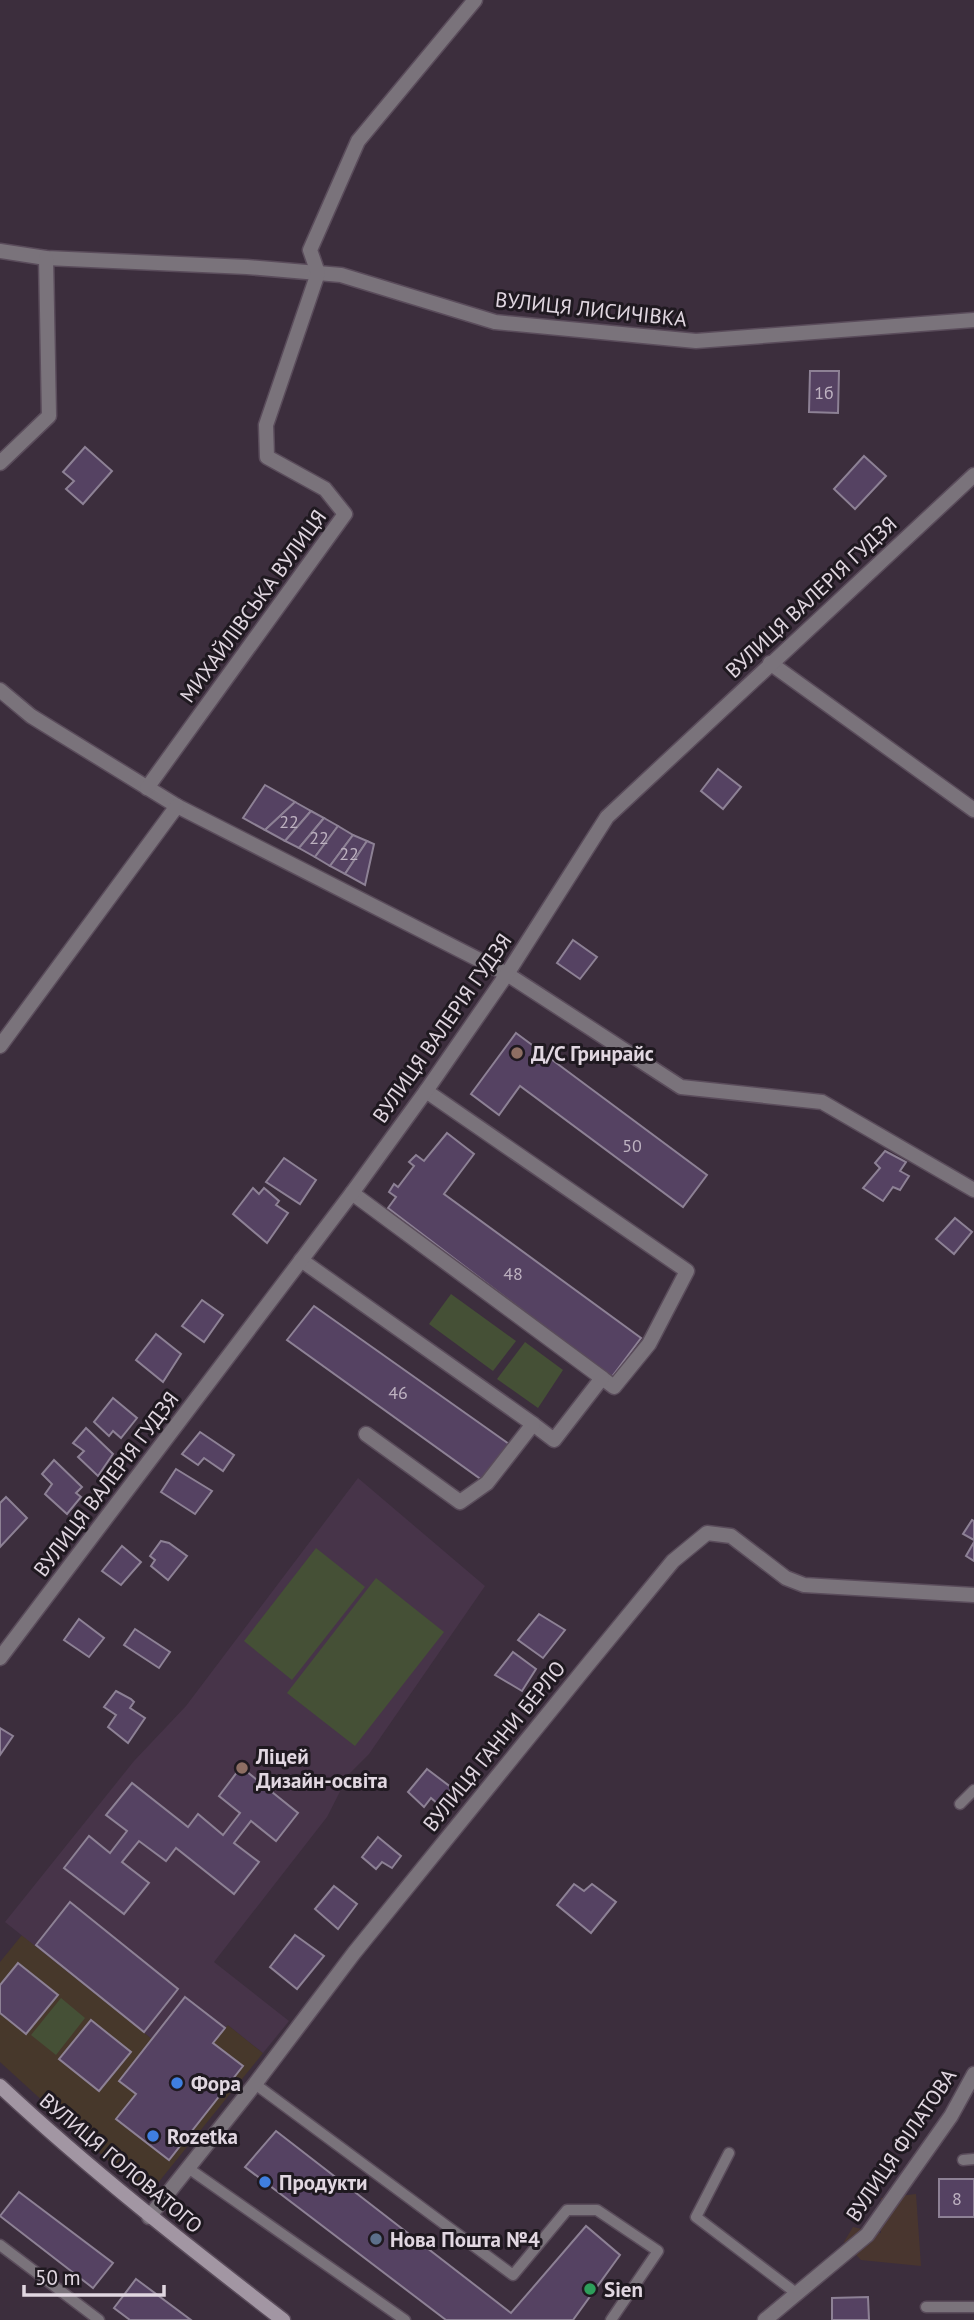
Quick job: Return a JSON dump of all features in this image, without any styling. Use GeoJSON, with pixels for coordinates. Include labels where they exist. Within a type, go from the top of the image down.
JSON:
{"type":"FeatureCollection","features":[{"type":"Feature","properties":{"kind":"main road","name":"ВУЛИЦЯ ГОЛОВАТОГО"},"geometry":{"type":"LineString","coordinates":[[0,2087],[149,2217],[283,2320]]}},
{"type":"Feature","properties":{"kind":"street"},"geometry":{"type":"LineString","coordinates":[[318,273],[310,250],[358,141],[475,0]]}},
{"type":"Feature","properties":{"kind":"street","name":"ВУЛИЦЯ ЛИСИЧІВКА"},"geometry":{"type":"LineString","coordinates":[[0,251],[46,258],[247,267],[341,275],[495,322],[696,341],[974,320]]}},
{"type":"Feature","properties":{"kind":"street"},"geometry":{"type":"LineString","coordinates":[[0,463],[49,416],[46,258]]}},
{"type":"Feature","properties":{"kind":"street","name":"МИХАЙЛІВСЬКА ВУЛИЦЯ"},"geometry":{"type":"LineString","coordinates":[[147,788],[345,514],[324,489],[267,457],[266,425],[318,273]]}},
{"type":"Feature","properties":{"kind":"street","name":"ВУЛИЦЯ ВАЛЕРІЯ ГУДЗЯ"},"geometry":{"type":"LineString","coordinates":[[0,1658],[352,1193],[426,1091],[507,974],[607,817],[974,475]]}},
{"type":"Feature","properties":{"kind":"street"},"geometry":{"type":"LineString","coordinates":[[770,663],[974,810]]}},
{"type":"Feature","properties":{"kind":"street"},"geometry":{"type":"LineString","coordinates":[[0,690],[31,716],[177,806],[507,974],[681,1087],[822,1102],[974,1190]]}},
{"type":"Feature","properties":{"kind":"street"},"geometry":{"type":"LineString","coordinates":[[0,1046],[177,806]]}},
{"type":"Feature","properties":{"kind":"street"},"geometry":{"type":"LineString","coordinates":[[352,1193],[614,1387],[649,1344],[687,1270],[426,1091]]}},
{"type":"Feature","properties":{"kind":"street"},"geometry":{"type":"LineString","coordinates":[[301,1260],[554,1440],[602,1378]]}},
{"type":"Feature","properties":{"kind":"street"},"geometry":{"type":"LineString","coordinates":[[366,1434],[460,1502],[487,1483],[533,1424]]}},
{"type":"Feature","properties":{"kind":"street","name":"ВУЛИЦЯ ГАННИ БЕРЛО"},"geometry":{"type":"LineString","coordinates":[[149,2217],[255,2084],[354,1953],[590,1662],[673,1561],[707,1533],[730,1536],[786,1578],[804,1585],[974,1595]]}},
{"type":"Feature","properties":{"kind":"street","name":"ВУЛИЦЯ ФІЛАТОВА"},"geometry":{"type":"LineString","coordinates":[[765,2320],[867,2235],[951,2116],[974,2074]]}},
{"type":"Feature","properties":{"kind":"lane"},"geometry":{"type":"LineString","coordinates":[[960,1804],[974,1790]]}},
{"type":"Feature","properties":{"kind":"lane"},"geometry":{"type":"LineString","coordinates":[[255,2084],[513,2275],[567,2210],[597,2210],[658,2251],[611,2320]]}},
{"type":"Feature","properties":{"kind":"lane"},"geometry":{"type":"LineString","coordinates":[[729,2153],[696,2217],[796,2293]]}},
{"type":"Feature","properties":{"kind":"lane"},"geometry":{"type":"LineString","coordinates":[[187,2168],[405,2320]]}},
{"type":"Feature","properties":{"kind":"lane"},"geometry":{"type":"LineString","coordinates":[[0,2245],[99,2320]]}},
{"type":"Feature","properties":{"kind":"lane"},"geometry":{"type":"LineString","coordinates":[[926,2307],[974,2307]]}},
{"type":"Feature","properties":{"kind":"shaded area","name":"Ліцей Дизайн-освіта"},"geometry":{"type":"Polygon","coordinates":[[[358,1478],[485,1586],[369,1754],[349,1774],[327,1817],[214,1962],[289,2021],[263,2053],[228,2025],[225,2028],[185,1997],[152,2039],[5,1922],[134,1761],[186,1706],[358,1478]]]}},
{"type":"Feature","properties":{"kind":"shaded area"},"geometry":{"type":"Polygon","coordinates":[[[22,1935],[152,2039],[185,1997],[224,2028],[228,2025],[263,2053],[153,2189],[138,2188],[0,2062],[0,1962],[22,1935]]]}},
{"type":"Feature","properties":{"kind":"shaded area"},"geometry":{"type":"Polygon","coordinates":[[[916,2194],[921,2266],[861,2260],[844,2242],[853,2227],[881,2233],[881,2198],[916,2194]]]}},
{"type":"Feature","properties":{"kind":"green space"},"geometry":{"type":"Polygon","coordinates":[[[451,1294],[516,1341],[493,1371],[429,1324],[451,1294]]]}},
{"type":"Feature","properties":{"kind":"green space"},"geometry":{"type":"Polygon","coordinates":[[[525,1342],[563,1370],[538,1408],[497,1379],[525,1342]]]}},
{"type":"Feature","properties":{"kind":"green space"},"geometry":{"type":"Polygon","coordinates":[[[316,1548],[365,1587],[292,1680],[244,1641],[316,1548]]]}},
{"type":"Feature","properties":{"kind":"green space"},"geometry":{"type":"Polygon","coordinates":[[[376,1578],[444,1632],[355,1746],[287,1693],[376,1578]]]}},
{"type":"Feature","properties":{"kind":"green space"},"geometry":{"type":"Polygon","coordinates":[[[61,1998],[85,2018],[56,2055],[31,2035],[61,1998]]]}},
{"type":"Feature","properties":{"kind":"building"},"geometry":{"type":"Polygon","coordinates":[[[810,371],[839,371],[838,413],[809,412],[810,371]]]}},
{"type":"Feature","properties":{"kind":"building"},"geometry":{"type":"Polygon","coordinates":[[[85,447],[112,471],[83,504],[66,489],[74,481],[63,472],[85,447]]]}},
{"type":"Feature","properties":{"kind":"building"},"geometry":{"type":"Polygon","coordinates":[[[864,456],[886,476],[855,509],[834,489],[864,456]]]}},
{"type":"Feature","properties":{"kind":"building"},"geometry":{"type":"Polygon","coordinates":[[[718,769],[741,787],[723,809],[701,791],[718,769]]]}},
{"type":"Feature","properties":{"kind":"building"},"geometry":{"type":"Polygon","coordinates":[[[265,785],[295,802],[265,830],[243,818],[265,785]]]}},
{"type":"Feature","properties":{"kind":"building"},"geometry":{"type":"Polygon","coordinates":[[[295,802],[311,811],[285,841],[265,830],[295,802]]]}},
{"type":"Feature","properties":{"kind":"building"},"geometry":{"type":"Polygon","coordinates":[[[311,811],[324,818],[299,848],[285,841],[311,811]]]}},
{"type":"Feature","properties":{"kind":"building"},"geometry":{"type":"Polygon","coordinates":[[[324,818],[338,826],[315,857],[299,848],[324,818]]]}},
{"type":"Feature","properties":{"kind":"building"},"geometry":{"type":"Polygon","coordinates":[[[338,826],[353,835],[330,866],[315,857],[338,826]]]}},
{"type":"Feature","properties":{"kind":"building"},"geometry":{"type":"Polygon","coordinates":[[[353,835],[367,841],[345,874],[330,866],[353,835]]]}},
{"type":"Feature","properties":{"kind":"building"},"geometry":{"type":"Polygon","coordinates":[[[367,841],[374,844],[365,885],[345,874],[367,841]]]}},
{"type":"Feature","properties":{"kind":"building"},"geometry":{"type":"Polygon","coordinates":[[[573,940],[597,957],[580,979],[557,963],[573,940]]]}},
{"type":"Feature","properties":{"kind":"building"},"geometry":{"type":"Polygon","coordinates":[[[516,1033],[707,1175],[683,1207],[520,1086],[499,1115],[471,1094],[516,1033]]]}},
{"type":"Feature","properties":{"kind":"building"},"geometry":{"type":"Polygon","coordinates":[[[447,1133],[474,1154],[444,1194],[641,1338],[611,1378],[388,1208],[396,1197],[389,1192],[394,1184],[398,1187],[414,1166],[409,1162],[416,1155],[424,1161],[447,1133]]]}},
{"type":"Feature","properties":{"kind":"building"},"geometry":{"type":"Polygon","coordinates":[[[885,1151],[906,1162],[900,1171],[909,1176],[900,1190],[893,1187],[883,1201],[863,1188],[880,1168],[875,1163],[885,1151]]]}},
{"type":"Feature","properties":{"kind":"building"},"geometry":{"type":"Polygon","coordinates":[[[284,1158],[316,1180],[300,1204],[266,1182],[284,1158]]]}},
{"type":"Feature","properties":{"kind":"building"},"geometry":{"type":"Polygon","coordinates":[[[253,1188],[259,1194],[264,1188],[279,1201],[276,1205],[288,1213],[267,1243],[233,1214],[253,1188]]]}},
{"type":"Feature","properties":{"kind":"building"},"geometry":{"type":"Polygon","coordinates":[[[955,1218],[972,1232],[954,1254],[936,1239],[955,1218]]]}},
{"type":"Feature","properties":{"kind":"building"},"geometry":{"type":"Polygon","coordinates":[[[202,1300],[223,1315],[204,1342],[182,1326],[202,1300]]]}},
{"type":"Feature","properties":{"kind":"building"},"geometry":{"type":"Polygon","coordinates":[[[314,1306],[509,1444],[482,1480],[287,1340],[314,1306]]]}},
{"type":"Feature","properties":{"kind":"building"},"geometry":{"type":"Polygon","coordinates":[[[156,1334],[181,1354],[163,1382],[136,1360],[156,1334]]]}},
{"type":"Feature","properties":{"kind":"building"},"geometry":{"type":"Polygon","coordinates":[[[113,1398],[137,1418],[121,1438],[113,1431],[109,1436],[94,1422],[113,1398]]]}},
{"type":"Feature","properties":{"kind":"building"},"geometry":{"type":"Polygon","coordinates":[[[86,1428],[113,1454],[98,1476],[78,1457],[84,1451],[73,1443],[86,1428]]]}},
{"type":"Feature","properties":{"kind":"building"},"geometry":{"type":"Polygon","coordinates":[[[200,1432],[234,1455],[223,1471],[204,1458],[198,1465],[182,1454],[200,1432]]]}},
{"type":"Feature","properties":{"kind":"building"},"geometry":{"type":"Polygon","coordinates":[[[54,1460],[82,1487],[76,1493],[81,1497],[67,1514],[45,1494],[52,1484],[42,1474],[54,1460]]]}},
{"type":"Feature","properties":{"kind":"building"},"geometry":{"type":"Polygon","coordinates":[[[176,1469],[212,1491],[195,1514],[161,1492],[176,1469]]]}},
{"type":"Feature","properties":{"kind":"building"},"geometry":{"type":"Polygon","coordinates":[[[6,1497],[27,1518],[0,1547],[0,1503],[6,1497]]]}},
{"type":"Feature","properties":{"kind":"building"},"geometry":{"type":"Polygon","coordinates":[[[972,1520],[974,1521],[974,1540],[963,1534],[972,1520]]]}},
{"type":"Feature","properties":{"kind":"building"},"geometry":{"type":"Polygon","coordinates":[[[161,1541],[169,1543],[187,1556],[168,1580],[151,1566],[155,1560],[150,1556],[161,1541]]]}},
{"type":"Feature","properties":{"kind":"building"},"geometry":{"type":"Polygon","coordinates":[[[974,1542],[974,1561],[966,1556],[974,1542]]]}},
{"type":"Feature","properties":{"kind":"building"},"geometry":{"type":"Polygon","coordinates":[[[122,1546],[141,1562],[121,1585],[102,1571],[122,1546]]]}},
{"type":"Feature","properties":{"kind":"building"},"geometry":{"type":"Polygon","coordinates":[[[539,1614],[565,1630],[543,1658],[518,1640],[539,1614]]]}},
{"type":"Feature","properties":{"kind":"building"},"geometry":{"type":"Polygon","coordinates":[[[79,1619],[104,1638],[89,1657],[64,1640],[79,1619]]]}},
{"type":"Feature","properties":{"kind":"building"},"geometry":{"type":"Polygon","coordinates":[[[135,1629],[170,1652],[159,1668],[124,1645],[135,1629]]]}},
{"type":"Feature","properties":{"kind":"building"},"geometry":{"type":"Polygon","coordinates":[[[513,1652],[536,1669],[522,1691],[495,1675],[513,1652]]]}},
{"type":"Feature","properties":{"kind":"building"},"geometry":{"type":"Polygon","coordinates":[[[116,1691],[131,1699],[134,1702],[130,1708],[145,1718],[128,1743],[108,1727],[116,1715],[104,1707],[116,1691]]]}},
{"type":"Feature","properties":{"kind":"building"},"geometry":{"type":"Polygon","coordinates":[[[0,1728],[13,1736],[0,1755],[0,1728]]]}},
{"type":"Feature","properties":{"kind":"building"},"geometry":{"type":"Polygon","coordinates":[[[241,1767],[298,1813],[276,1841],[251,1821],[234,1843],[259,1862],[234,1894],[176,1848],[166,1861],[139,1841],[122,1862],[149,1883],[124,1914],[64,1868],[89,1836],[110,1853],[127,1831],[106,1815],[132,1783],[188,1827],[198,1814],[223,1835],[240,1813],[219,1796],[241,1767]]]}},
{"type":"Feature","properties":{"kind":"building"},"geometry":{"type":"Polygon","coordinates":[[[427,1769],[452,1788],[438,1804],[431,1798],[424,1807],[408,1792],[427,1769]]]}},
{"type":"Feature","properties":{"kind":"building"},"geometry":{"type":"Polygon","coordinates":[[[378,1837],[401,1856],[392,1868],[382,1862],[376,1869],[362,1857],[378,1837]]]}},
{"type":"Feature","properties":{"kind":"building"},"geometry":{"type":"Polygon","coordinates":[[[574,1884],[584,1891],[592,1884],[616,1902],[591,1933],[557,1905],[574,1884]]]}},
{"type":"Feature","properties":{"kind":"building"},"geometry":{"type":"Polygon","coordinates":[[[334,1886],[357,1904],[338,1929],[315,1909],[334,1886]]]}},
{"type":"Feature","properties":{"kind":"building"},"geometry":{"type":"Polygon","coordinates":[[[70,1902],[178,1989],[144,2032],[36,1945],[70,1902]]]}},
{"type":"Feature","properties":{"kind":"building"},"geometry":{"type":"Polygon","coordinates":[[[295,1935],[324,1956],[297,1989],[270,1967],[295,1935]]]}},
{"type":"Feature","properties":{"kind":"building"},"geometry":{"type":"Polygon","coordinates":[[[18,1963],[58,1995],[26,2034],[0,2013],[0,1985],[18,1963]]]}},
{"type":"Feature","properties":{"kind":"building"},"geometry":{"type":"Polygon","coordinates":[[[185,1997],[225,2028],[213,2043],[243,2066],[169,2160],[116,2119],[136,2094],[119,2081],[185,1997]]]}},
{"type":"Feature","properties":{"kind":"building"},"geometry":{"type":"Polygon","coordinates":[[[91,2020],[131,2052],[99,2091],[59,2059],[91,2020]]]}},
{"type":"Feature","properties":{"kind":"building"},"geometry":{"type":"Polygon","coordinates":[[[276,2131],[511,2313],[586,2226],[620,2255],[573,2320],[446,2320],[245,2167],[276,2131]]]}},
{"type":"Feature","properties":{"kind":"building"},"geometry":{"type":"Polygon","coordinates":[[[939,2179],[974,2179],[974,2217],[939,2217],[939,2179]]]}},
{"type":"Feature","properties":{"kind":"building"},"geometry":{"type":"Polygon","coordinates":[[[19,2192],[113,2263],[93,2288],[0,2216],[19,2192]]]}},
{"type":"Feature","properties":{"kind":"building"},"geometry":{"type":"Polygon","coordinates":[[[136,2279],[191,2320],[130,2320],[114,2308],[136,2279]]]}},
{"type":"Feature","properties":{"kind":"building"},"geometry":{"type":"Polygon","coordinates":[[[868,2297],[869,2320],[832,2320],[832,2298],[868,2297]]]}},
{"type":"Feature","properties":{"kind":"place","name":"Д/С Гринрайс"},"geometry":{"type":"Point","coordinates":[517,1053]}},
{"type":"Feature","properties":{"kind":"place","name":"Ліцей Дизайн-освіта"},"geometry":{"type":"Point","coordinates":[242,1768]}},
{"type":"Feature","properties":{"kind":"place","name":"Фора"},"geometry":{"type":"Point","coordinates":[177,2083]}},
{"type":"Feature","properties":{"kind":"place","name":"Rozetka"},"geometry":{"type":"Point","coordinates":[153,2136]}},
{"type":"Feature","properties":{"kind":"place","name":"Продукти"},"geometry":{"type":"Point","coordinates":[265,2182]}},
{"type":"Feature","properties":{"kind":"place","name":"Нова Пошта №4"},"geometry":{"type":"Point","coordinates":[376,2239]}},
{"type":"Feature","properties":{"kind":"place","name":"Sien"},"geometry":{"type":"Point","coordinates":[590,2289]}}]}
